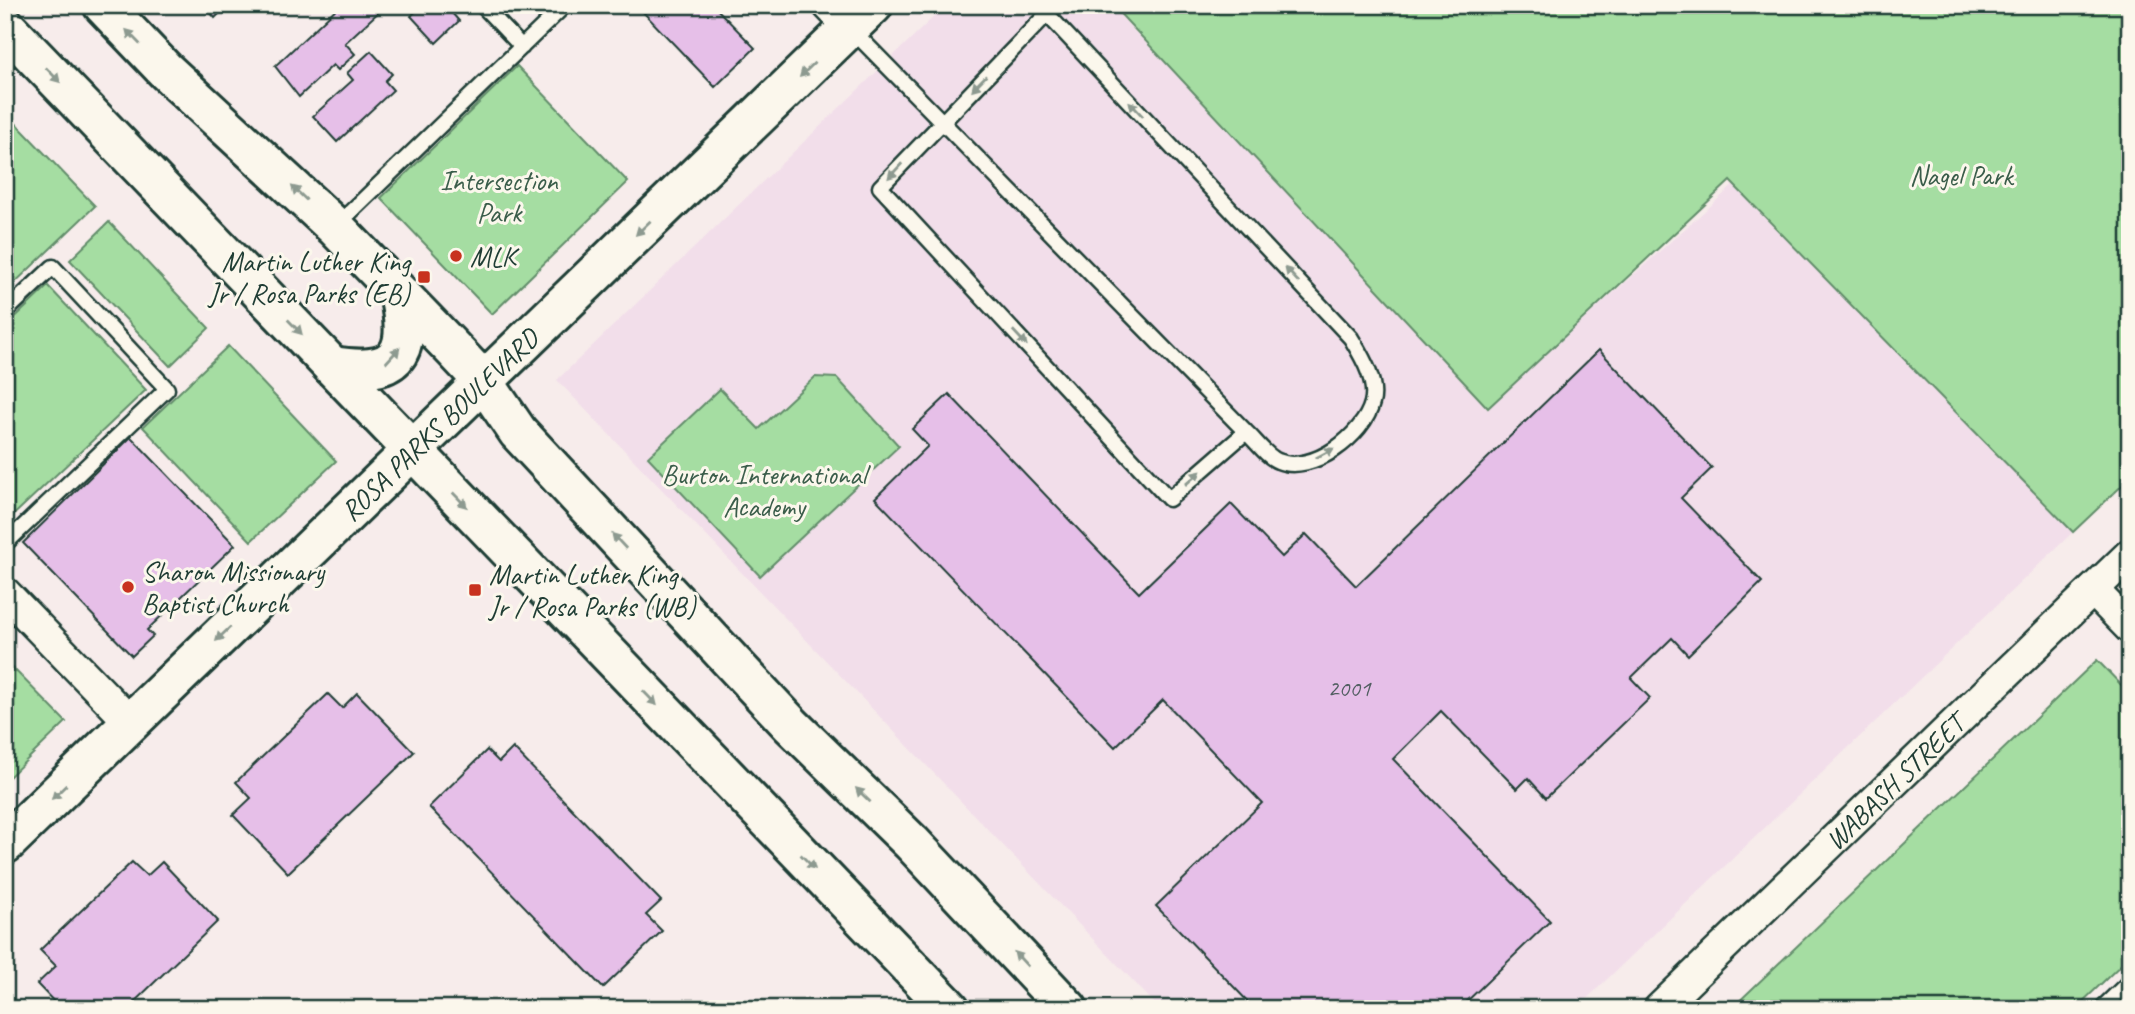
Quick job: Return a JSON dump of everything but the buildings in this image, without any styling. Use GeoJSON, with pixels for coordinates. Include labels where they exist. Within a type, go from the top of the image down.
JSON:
{"type":"FeatureCollection","features":[{"type":"Feature","properties":{"kind":"main road"},"geometry":{"type":"LineString","coordinates":[[103,5],[166,71],[335,227],[484,382],[518,432],[749,680],[912,843],[1068,1009]]}},
{"type":"Feature","properties":{"kind":"main road","name":"ROSA PARKS BOULEVARD"},"geometry":{"type":"LineString","coordinates":[[5,845],[484,382],[851,13]]}},
{"type":"Feature","properties":{"kind":"main road"},"geometry":{"type":"LineString","coordinates":[[5,26],[950,1009]]}},
{"type":"Feature","properties":{"kind":"main road"},"geometry":{"type":"LineString","coordinates":[[332,366],[373,370],[394,357],[405,334],[399,294]]}},
{"type":"Feature","properties":{"kind":"street","name":"WABASH STREET"},"geometry":{"type":"LineString","coordinates":[[1659,1009],[2130,554]]}},
{"type":"Feature","properties":{"kind":"street"},"geometry":{"type":"LineString","coordinates":[[2093,590],[2130,628]]}},
{"type":"Feature","properties":{"kind":"street"},"geometry":{"type":"LineString","coordinates":[[5,593],[131,723]]}},
{"type":"Feature","properties":{"kind":"lane"},"geometry":{"type":"LineString","coordinates":[[482,5],[522,47]]}},
{"type":"Feature","properties":{"kind":"lane"},"geometry":{"type":"LineString","coordinates":[[335,227],[565,5]]}},
{"type":"Feature","properties":{"kind":"lane"},"geometry":{"type":"LineString","coordinates":[[851,13],[942,121],[1246,432],[1278,461],[1304,463],[1333,449],[1362,426],[1373,401],[1367,366],[1350,338],[1047,14],[942,121],[880,187],[1169,499],[1246,432]]}},
{"type":"Feature","properties":{"kind":"lane"},"geometry":{"type":"LineString","coordinates":[[5,312],[53,267],[167,389],[5,544]]}},
{"type":"Feature","properties":{"kind":"lane"},"geometry":{"type":"LineString","coordinates":[[2101,1009],[2130,981]]}},
{"type":"Feature","properties":{"kind":"shaded area","name":"Burton International Academy"},"geometry":{"type":"Polygon","coordinates":[[[946,5],[1110,5],[1489,404],[1735,184],[2073,532],[1576,1009],[1160,1009],[557,380],[946,5]]]}},
{"type":"Feature","properties":{"kind":"green space","name":"Nagel Park"},"geometry":{"type":"Polygon","coordinates":[[[1112,5],[2130,5],[2130,478],[2073,532],[1730,181],[1488,408],[1112,5]]]}},
{"type":"Feature","properties":{"kind":"green space","name":"Intersection Park"},"geometry":{"type":"Polygon","coordinates":[[[517,66],[628,182],[492,314],[381,198],[517,66]]]}},
{"type":"Feature","properties":{"kind":"green space"},"geometry":{"type":"Polygon","coordinates":[[[5,112],[95,206],[5,292],[5,112]]]}},
{"type":"Feature","properties":{"kind":"green space"},"geometry":{"type":"Polygon","coordinates":[[[109,222],[209,328],[170,366],[70,260],[109,222]]]}},
{"type":"Feature","properties":{"kind":"green space"},"geometry":{"type":"Polygon","coordinates":[[[48,286],[146,390],[5,523],[5,327],[48,286]]]}},
{"type":"Feature","properties":{"kind":"green space"},"geometry":{"type":"Polygon","coordinates":[[[228,346],[336,461],[251,541],[143,427],[228,346]]]}},
{"type":"Feature","properties":{"kind":"green space","name":"Burton International Academy"},"geometry":{"type":"Polygon","coordinates":[[[815,377],[837,378],[899,446],[760,576],[648,457],[720,389],[759,429],[815,377]]]}},
{"type":"Feature","properties":{"kind":"green space"},"geometry":{"type":"Polygon","coordinates":[[[5,660],[66,722],[5,781],[5,660]]]}},
{"type":"Feature","properties":{"kind":"green space"},"geometry":{"type":"Polygon","coordinates":[[[2097,660],[2130,694],[2130,956],[2075,1009],[1731,1009],[2097,660]]]}},
{"type":"Feature","properties":{"kind":"place","name":"MLK"},"geometry":{"type":"Point","coordinates":[456,256]}},
{"type":"Feature","properties":{"kind":"place","name":"Martin Luther King Jr / Rosa Parks (EB)"},"geometry":{"type":"Point","coordinates":[424,277]}},
{"type":"Feature","properties":{"kind":"place","name":"Sharon Missionary Baptist Church"},"geometry":{"type":"Point","coordinates":[128,587]}},
{"type":"Feature","properties":{"kind":"place","name":"Martin Luther King Jr / Rosa Parks (WB)"},"geometry":{"type":"Point","coordinates":[475,590]}}]}
